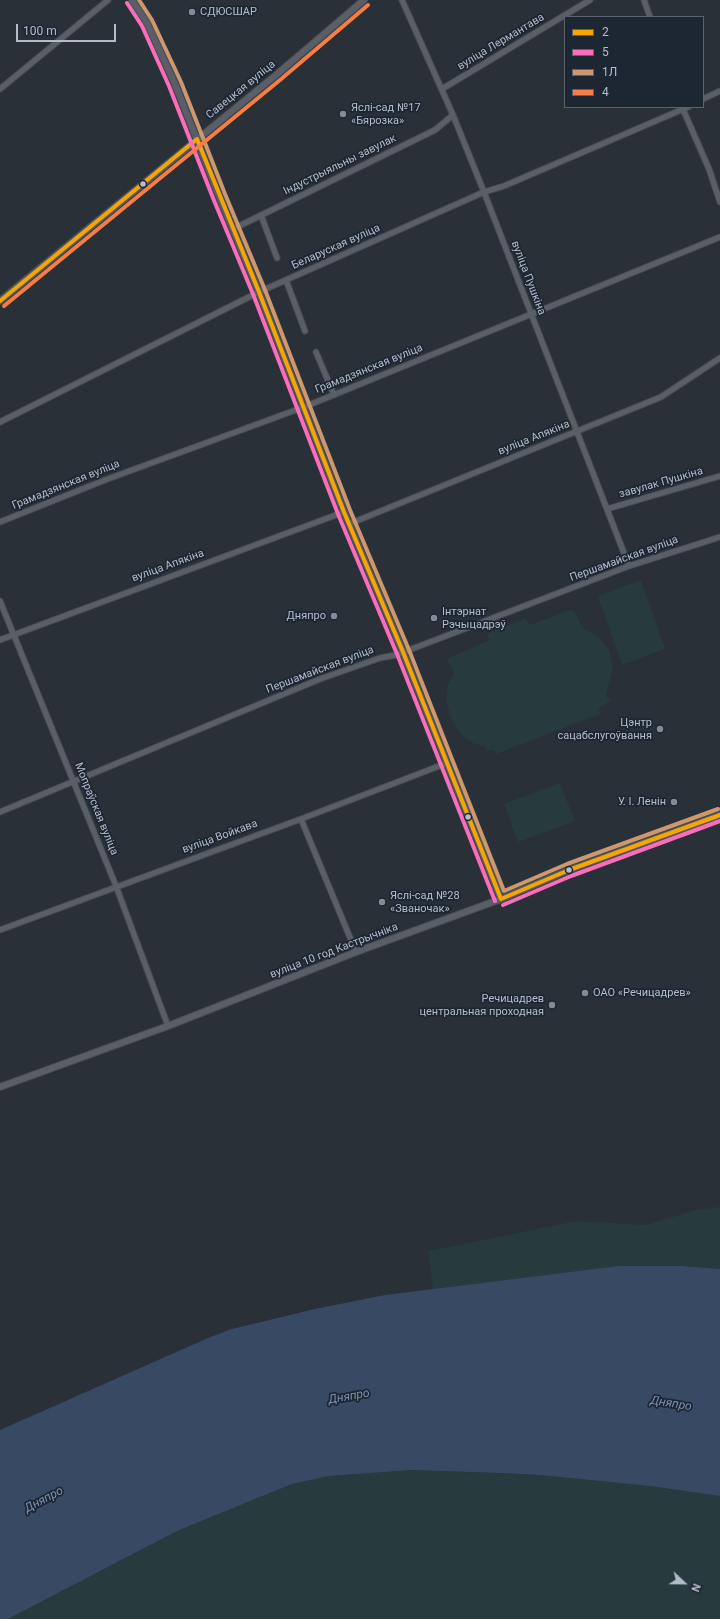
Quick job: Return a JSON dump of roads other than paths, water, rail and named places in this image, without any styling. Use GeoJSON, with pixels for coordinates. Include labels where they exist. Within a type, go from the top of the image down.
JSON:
{"type":"FeatureCollection","features":[{"type":"Feature","properties":{"kind":"street"},"geometry":{"type":"LineString","coordinates":[[0,89],[108,0]]}},
{"type":"Feature","properties":{"kind":"street"},"geometry":{"type":"LineString","coordinates":[[132,0],[147,22],[197,139],[259,292],[344,512],[403,652],[501,899]]}},
{"type":"Feature","properties":{"kind":"street","name":"Савецкая вуліца"},"geometry":{"type":"LineString","coordinates":[[0,301],[364,0]]}},
{"type":"Feature","properties":{"kind":"street","name":"вуліца Пушкіна"},"geometry":{"type":"LineString","coordinates":[[402,0],[442,89],[484,192],[629,566]]}},
{"type":"Feature","properties":{"kind":"street","name":"вуліца Лермантава"},"geometry":{"type":"LineString","coordinates":[[442,89],[590,0]]}},
{"type":"Feature","properties":{"kind":"street"},"geometry":{"type":"LineString","coordinates":[[644,0],[650,16]]}},
{"type":"Feature","properties":{"kind":"street"},"geometry":{"type":"LineString","coordinates":[[704,99],[720,91]]}},
{"type":"Feature","properties":{"kind":"street"},"geometry":{"type":"LineString","coordinates":[[684,108],[720,202]]}},
{"type":"Feature","properties":{"kind":"street","name":"Беларуская вуліца"},"geometry":{"type":"LineString","coordinates":[[0,422],[259,292],[484,192],[504,186],[684,108]]}},
{"type":"Feature","properties":{"kind":"street","name":"Індустрыяльны завулак"},"geometry":{"type":"LineString","coordinates":[[233,229],[435,130],[453,115]]}},
{"type":"Feature","properties":{"kind":"street"},"geometry":{"type":"LineString","coordinates":[[261,215],[277,258]]}},
{"type":"Feature","properties":{"kind":"street","name":"Грамадзянская вуліца"},"geometry":{"type":"LineString","coordinates":[[0,522],[105,480],[304,407],[720,237]]}},
{"type":"Feature","properties":{"kind":"street"},"geometry":{"type":"LineString","coordinates":[[286,280],[305,331]]}},
{"type":"Feature","properties":{"kind":"street"},"geometry":{"type":"LineString","coordinates":[[316,352],[334,395]]}},
{"type":"Feature","properties":{"kind":"street","name":"вуліца Апякіна"},"geometry":{"type":"LineString","coordinates":[[349,524],[661,397],[720,358]]}},
{"type":"Feature","properties":{"kind":"street","name":"завулак Пушкіна"},"geometry":{"type":"LineString","coordinates":[[607,509],[720,476]]}},
{"type":"Feature","properties":{"kind":"street","name":"вуліца Апякіна"},"geometry":{"type":"LineString","coordinates":[[0,640],[344,512]]}},
{"type":"Feature","properties":{"kind":"street","name":"Першамайская вуліца"},"geometry":{"type":"LineString","coordinates":[[0,812],[320,679],[380,658],[403,652],[629,566],[720,537]]}},
{"type":"Feature","properties":{"kind":"street","name":"Мопраўская вуліца"},"geometry":{"type":"LineString","coordinates":[[0,601],[116,886],[168,1026]]}},
{"type":"Feature","properties":{"kind":"street","name":"вуліца Войкава"},"geometry":{"type":"LineString","coordinates":[[0,930],[301,819],[447,763]]}},
{"type":"Feature","properties":{"kind":"street","name":"вуліца 10 год Кастрычніка"},"geometry":{"type":"LineString","coordinates":[[0,1087],[168,1026],[356,952],[501,899],[569,870],[720,815]]}},
{"type":"Feature","properties":{"kind":"street"},"geometry":{"type":"LineString","coordinates":[[301,819],[356,952]]}},
{"type":"Feature","properties":{"kind":"water"},"geometry":{"type":"Polygon","coordinates":[[[618,1266],[682,1266],[720,1269],[720,1496],[650,1486],[540,1475],[412,1470],[329,1476],[292,1484],[177,1531],[8,1619],[0,1619],[0,1430],[208,1338],[232,1329],[315,1309],[385,1295],[618,1266]]]}},
{"type":"Feature","properties":{"kind":"place","name":"СДЮСШАР"},"geometry":{"type":"Point","coordinates":[192,12]}},
{"type":"Feature","properties":{"kind":"place","name":"Яслі-сад №17 «Бярозка»"},"geometry":{"type":"Point","coordinates":[343,114]}},
{"type":"Feature","properties":{"kind":"place","name":"Дняпро"},"geometry":{"type":"Point","coordinates":[334,616]}},
{"type":"Feature","properties":{"kind":"place","name":"Інтэрнат Рэчыцадрэў"},"geometry":{"type":"Point","coordinates":[434,618]}},
{"type":"Feature","properties":{"kind":"place","name":"Цэнтр сацабслугоўвання"},"geometry":{"type":"Point","coordinates":[660,729]}},
{"type":"Feature","properties":{"kind":"place","name":"У. І. Ленін"},"geometry":{"type":"Point","coordinates":[674,802]}},
{"type":"Feature","properties":{"kind":"place","name":"Яслі-сад №28 «Званочак»"},"geometry":{"type":"Point","coordinates":[382,902]}},
{"type":"Feature","properties":{"kind":"place","name":"ОАО «Речицадрев»"},"geometry":{"type":"Point","coordinates":[585,993]}},
{"type":"Feature","properties":{"kind":"place","name":"Речицадрев центральная проходная"},"geometry":{"type":"Point","coordinates":[552,1005]}}]}
